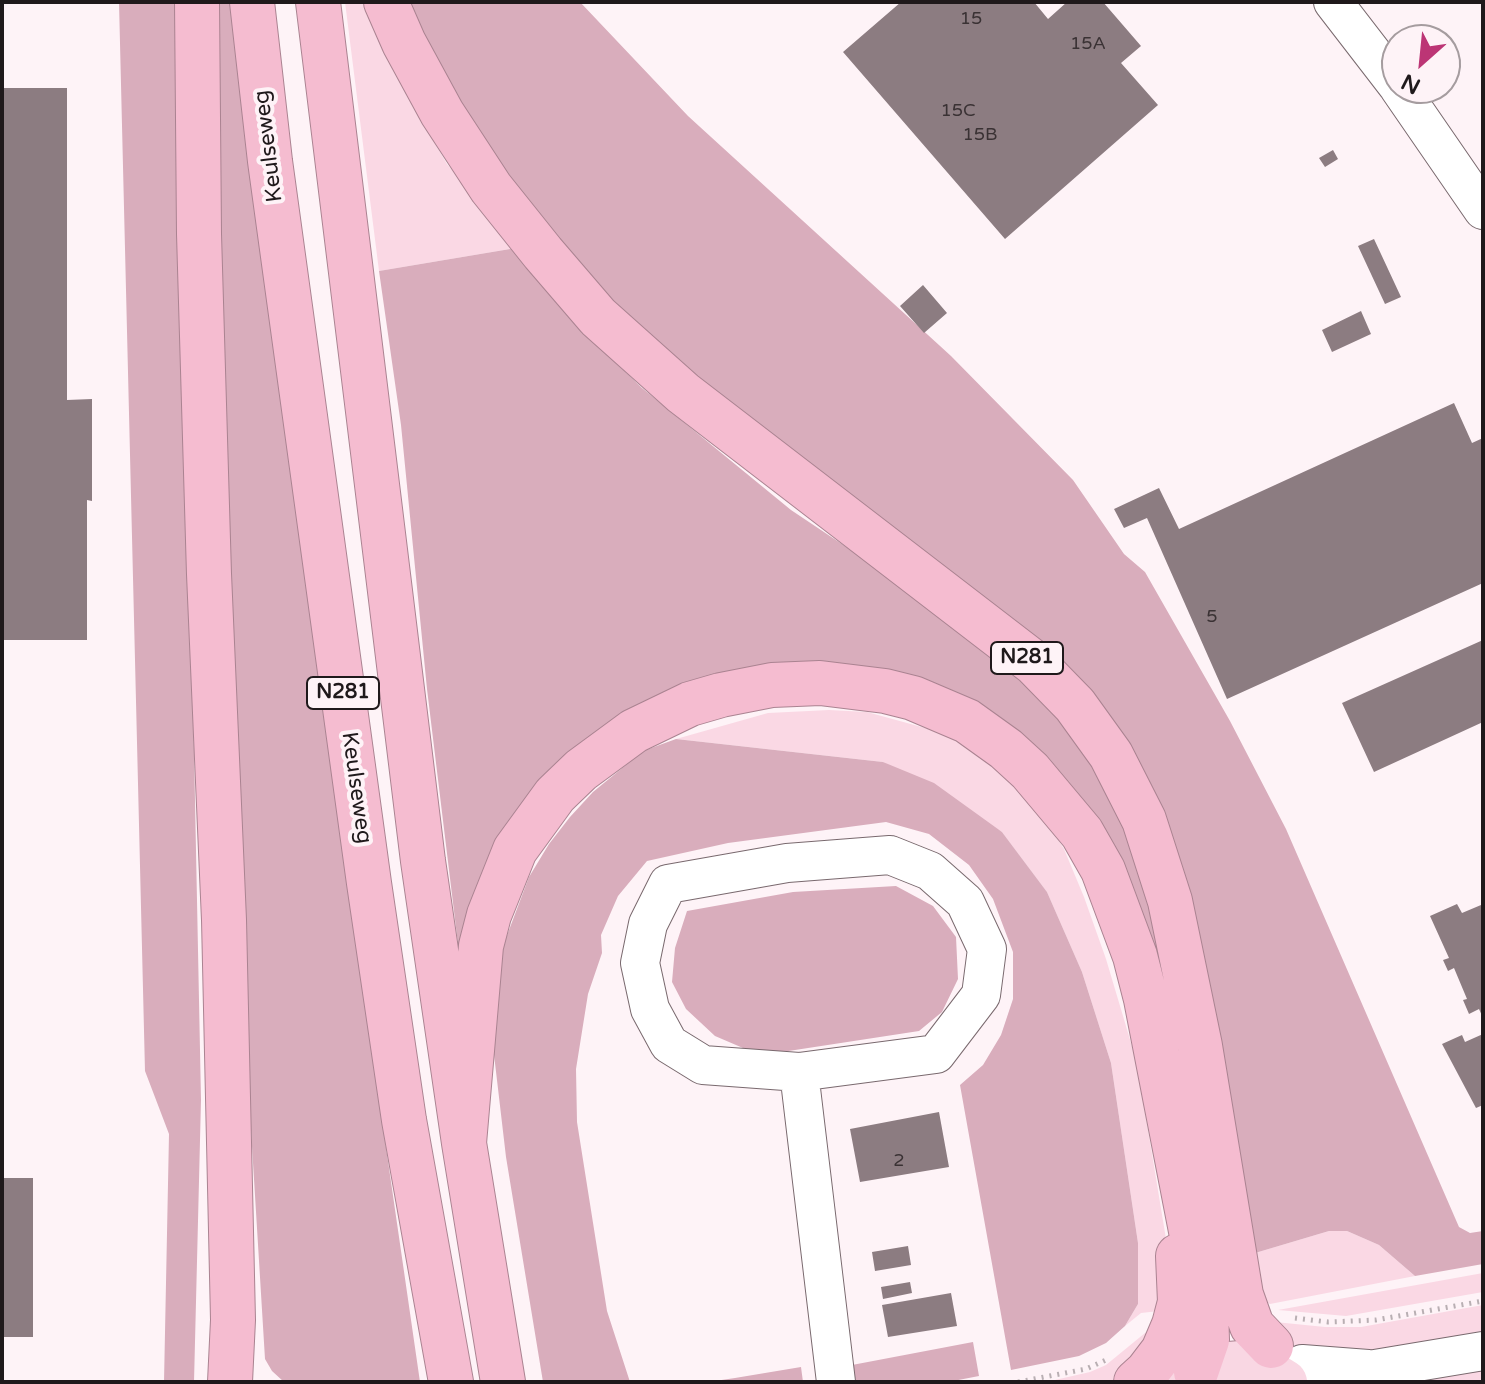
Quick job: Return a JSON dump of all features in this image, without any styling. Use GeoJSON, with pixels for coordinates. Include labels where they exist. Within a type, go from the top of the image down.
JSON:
{"type":"FeatureCollection","features":[{"type":"Feature","properties":{"kind":"highway"},"geometry":{"type":"LineString","coordinates":[[197,2],[209,574],[224,920],[233,1320],[230,1382]]}},
{"type":"Feature","properties":{"kind":"highway","name":"Keulseweg"},"geometry":{"type":"LineString","coordinates":[[252,2],[270,161],[369,883],[404,1120],[451,1382]]}},
{"type":"Feature","properties":{"kind":"highway","name":"N281"},"geometry":{"type":"LineString","coordinates":[[318,2],[423,861],[503,1382]]}},
{"type":"Feature","properties":{"kind":"highway","name":"N281"},"geometry":{"type":"LineString","coordinates":[[386,2],[442,113],[491,188],[598,317],[683,393],[1034,663],[1075,705],[1111,755],[1144,820],[1170,901],[1200,1046],[1241,1295],[1293,1362]]}},
{"type":"Feature","properties":{"kind":"highway","name":"N281"},"geometry":{"type":"LineString","coordinates":[[464,1143],[481,946],[489,915],[515,850],[555,795],[581,770],[634,731],[690,704],[733,692],[772,685],[839,685],[913,698],[967,721],[1006,749],[1030,771],[1082,833],[1103,870],[1135,956],[1208,1323],[1204,1354],[1189,1377]]}},
{"type":"Feature","properties":{"kind":"highway","name":"N281"},"geometry":{"type":"LineString","coordinates":[[1126,1368],[1163,1351],[1178,1311],[1181,1280],[1177,1244],[1187,1208]]}},
{"type":"Feature","properties":{"kind":"highway"},"geometry":{"type":"LineString","coordinates":[[219,1382],[233,1320]]}},
{"type":"Feature","properties":{"kind":"highway"},"geometry":{"type":"LineString","coordinates":[[233,1320],[249,1382]]}},
{"type":"Feature","properties":{"kind":"main road"},"geometry":{"type":"LineString","coordinates":[[1189,1377],[1218,1365],[1241,1363],[1264,1369],[1293,1362]]}},
{"type":"Feature","properties":{"kind":"street"},"geometry":{"type":"LineString","coordinates":[[1333,2],[1381,64]]}},
{"type":"Feature","properties":{"kind":"street"},"geometry":{"type":"LineString","coordinates":[[1410,104],[1483,210]]}},
{"type":"Feature","properties":{"kind":"street"},"geometry":{"type":"LineString","coordinates":[[890,855],[930,871],[965,902],[987,949],[981,995],[936,1054],[799,1072],[703,1065],[669,1044],[650,1009],[640,963],[648,924],[668,884],[787,863],[890,855]]}},
{"type":"Feature","properties":{"kind":"street"},"geometry":{"type":"LineString","coordinates":[[799,1072],[836,1382]]}},
{"type":"Feature","properties":{"kind":"street"},"geometry":{"type":"LineString","coordinates":[[1293,1362],[1375,1369],[1483,1351]]}},
{"type":"Feature","properties":{"kind":"path"},"geometry":{"type":"LineString","coordinates":[[1293,1362],[1328,1322],[1376,1320],[1483,1301]]}},
{"type":"Feature","properties":{"kind":"path"},"geometry":{"type":"LineString","coordinates":[[1018,1382],[1086,1369],[1126,1368]]}},
{"type":"Feature","properties":{"kind":"shaded area"},"geometry":{"type":"Polygon","coordinates":[[[119,2],[179,2],[201,1100],[194,1382],[164,1382],[169,1134],[145,1071],[119,2]]]}},
{"type":"Feature","properties":{"kind":"shaded area"},"geometry":{"type":"Polygon","coordinates":[[[213,2],[238,2],[359,961],[420,1382],[284,1382],[265,1359],[237,901],[213,2]]]}},
{"type":"Feature","properties":{"kind":"shaded area"},"geometry":{"type":"Polygon","coordinates":[[[345,2],[368,2],[408,97],[447,164],[516,248],[379,271],[345,2]]]}},
{"type":"Feature","properties":{"kind":"shaded area"},"geometry":{"type":"Polygon","coordinates":[[[407,2],[580,2],[688,116],[951,356],[1073,480],[1124,554],[1145,572],[1230,721],[1286,829],[1459,1227],[1470,1233],[1483,1231],[1483,1264],[1415,1276],[1379,1245],[1347,1231],[1329,1231],[1245,1256],[1136,771],[606,296],[559,244],[458,106],[407,2]]]}},
{"type":"Feature","properties":{"kind":"shaded area"},"geometry":{"type":"Polygon","coordinates":[[[516,248],[570,318],[642,388],[791,510],[972,631],[1063,716],[1133,834],[1213,1186],[1129,894],[945,694],[634,717],[472,943],[458,944],[427,689],[401,425],[379,271],[516,248]]]}},
{"type":"Feature","properties":{"kind":"shaded area"},"geometry":{"type":"Polygon","coordinates":[[[867,712],[947,734],[983,756],[1036,805],[1064,849],[1106,959],[1137,1063],[1168,1251],[1159,1311],[1141,1313],[1125,1326],[1138,1304],[1138,1243],[1111,1063],[1082,972],[1047,892],[1002,832],[883,762],[676,739],[768,713],[867,712]]]}},
{"type":"Feature","properties":{"kind":"shaded area"},"geometry":{"type":"Polygon","coordinates":[[[676,739],[883,762],[934,783],[1002,832],[1047,892],[1082,972],[1111,1063],[1138,1243],[1138,1304],[1125,1326],[1106,1343],[1079,1356],[1011,1370],[960,1085],[983,1065],[1001,1035],[1013,999],[1013,952],[993,899],[969,865],[929,834],[886,822],[728,843],[647,861],[618,896],[601,935],[602,953],[588,994],[576,1069],[577,1122],[607,1311],[630,1382],[543,1382],[506,1157],[493,1046],[503,946],[529,877],[570,817],[593,792],[643,751],[676,739]]]}},
{"type":"Feature","properties":{"kind":"shaded area"},"geometry":{"type":"Polygon","coordinates":[[[896,886],[933,906],[956,937],[958,979],[942,1012],[919,1031],[782,1052],[750,1051],[715,1036],[686,1009],[672,982],[675,948],[687,911],[793,892],[896,886]]]}},
{"type":"Feature","properties":{"kind":"shaded area"},"geometry":{"type":"Polygon","coordinates":[[[1329,1231],[1347,1231],[1379,1245],[1415,1276],[1270,1304],[1263,1300],[1245,1256],[1329,1231]]]}},
{"type":"Feature","properties":{"kind":"shaded area"},"geometry":{"type":"Polygon","coordinates":[[[1483,1273],[1483,1292],[1346,1316],[1278,1310],[1483,1273]]]}},
{"type":"Feature","properties":{"kind":"shaded area"},"geometry":{"type":"Polygon","coordinates":[[[1483,1305],[1483,1331],[1345,1356],[1301,1349],[1289,1342],[1275,1322],[1361,1327],[1483,1305]]]}},
{"type":"Feature","properties":{"kind":"shaded area"},"geometry":{"type":"Polygon","coordinates":[[[1154,1329],[1117,1382],[1046,1382],[1106,1365],[1154,1329]]]}},
{"type":"Feature","properties":{"kind":"shaded area"},"geometry":{"type":"Polygon","coordinates":[[[973,1342],[979,1376],[948,1382],[856,1382],[852,1365],[973,1342]]]}},
{"type":"Feature","properties":{"kind":"shaded area"},"geometry":{"type":"Polygon","coordinates":[[[801,1367],[803,1382],[708,1382],[735,1378],[801,1367]]]}},
{"type":"Feature","properties":{"kind":"shaded area"},"geometry":{"type":"Polygon","coordinates":[[[1483,1367],[1483,1382],[1406,1382],[1483,1367]]]}},
{"type":"Feature","properties":{"kind":"building"},"geometry":{"type":"Polygon","coordinates":[[[901,2],[1034,2],[1048,19],[1067,2],[1103,2],[1141,46],[1121,63],[1158,105],[1005,239],[843,52],[901,2]]]}},
{"type":"Feature","properties":{"kind":"building"},"geometry":{"type":"Polygon","coordinates":[[[2,88],[67,88],[67,400],[92,399],[92,501],[87,500],[87,640],[2,640],[2,88]]]}},
{"type":"Feature","properties":{"kind":"building"},"geometry":{"type":"Polygon","coordinates":[[[1333,150],[1338,159],[1325,167],[1319,158],[1333,150]]]}},
{"type":"Feature","properties":{"kind":"building"},"geometry":{"type":"Polygon","coordinates":[[[1374,239],[1401,297],[1385,304],[1358,246],[1374,239]]]}},
{"type":"Feature","properties":{"kind":"building"},"geometry":{"type":"Polygon","coordinates":[[[923,285],[947,313],[924,333],[900,306],[923,285]]]}},
{"type":"Feature","properties":{"kind":"building"},"geometry":{"type":"Polygon","coordinates":[[[1361,311],[1371,334],[1332,352],[1322,330],[1361,311]]]}},
{"type":"Feature","properties":{"kind":"building"},"geometry":{"type":"Polygon","coordinates":[[[1454,403],[1472,443],[1483,438],[1483,583],[1227,699],[1147,518],[1124,528],[1114,509],[1159,488],[1179,529],[1454,403]]]}},
{"type":"Feature","properties":{"kind":"building"},"geometry":{"type":"Polygon","coordinates":[[[1483,640],[1483,722],[1374,772],[1342,703],[1483,640]]]}},
{"type":"Feature","properties":{"kind":"building"},"geometry":{"type":"Polygon","coordinates":[[[1457,904],[1462,913],[1481,905],[1483,910],[1483,1018],[1479,1009],[1469,1014],[1463,1000],[1467,999],[1454,968],[1448,971],[1443,960],[1449,958],[1430,916],[1457,904]]]}},
{"type":"Feature","properties":{"kind":"building"},"geometry":{"type":"Polygon","coordinates":[[[1483,1034],[1483,1105],[1476,1108],[1442,1044],[1462,1035],[1465,1042],[1483,1034]]]}},
{"type":"Feature","properties":{"kind":"building"},"geometry":{"type":"Polygon","coordinates":[[[939,1112],[949,1167],[860,1182],[850,1129],[939,1112]]]}},
{"type":"Feature","properties":{"kind":"building"},"geometry":{"type":"Polygon","coordinates":[[[2,1178],[33,1178],[33,1337],[2,1337],[2,1178]]]}},
{"type":"Feature","properties":{"kind":"building"},"geometry":{"type":"Polygon","coordinates":[[[908,1246],[911,1265],[875,1271],[872,1252],[908,1246]]]}},
{"type":"Feature","properties":{"kind":"building"},"geometry":{"type":"Polygon","coordinates":[[[910,1282],[912,1293],[883,1299],[881,1287],[910,1282]]]}},
{"type":"Feature","properties":{"kind":"building"},"geometry":{"type":"Polygon","coordinates":[[[951,1293],[957,1326],[888,1337],[882,1305],[951,1293]]]}}]}
